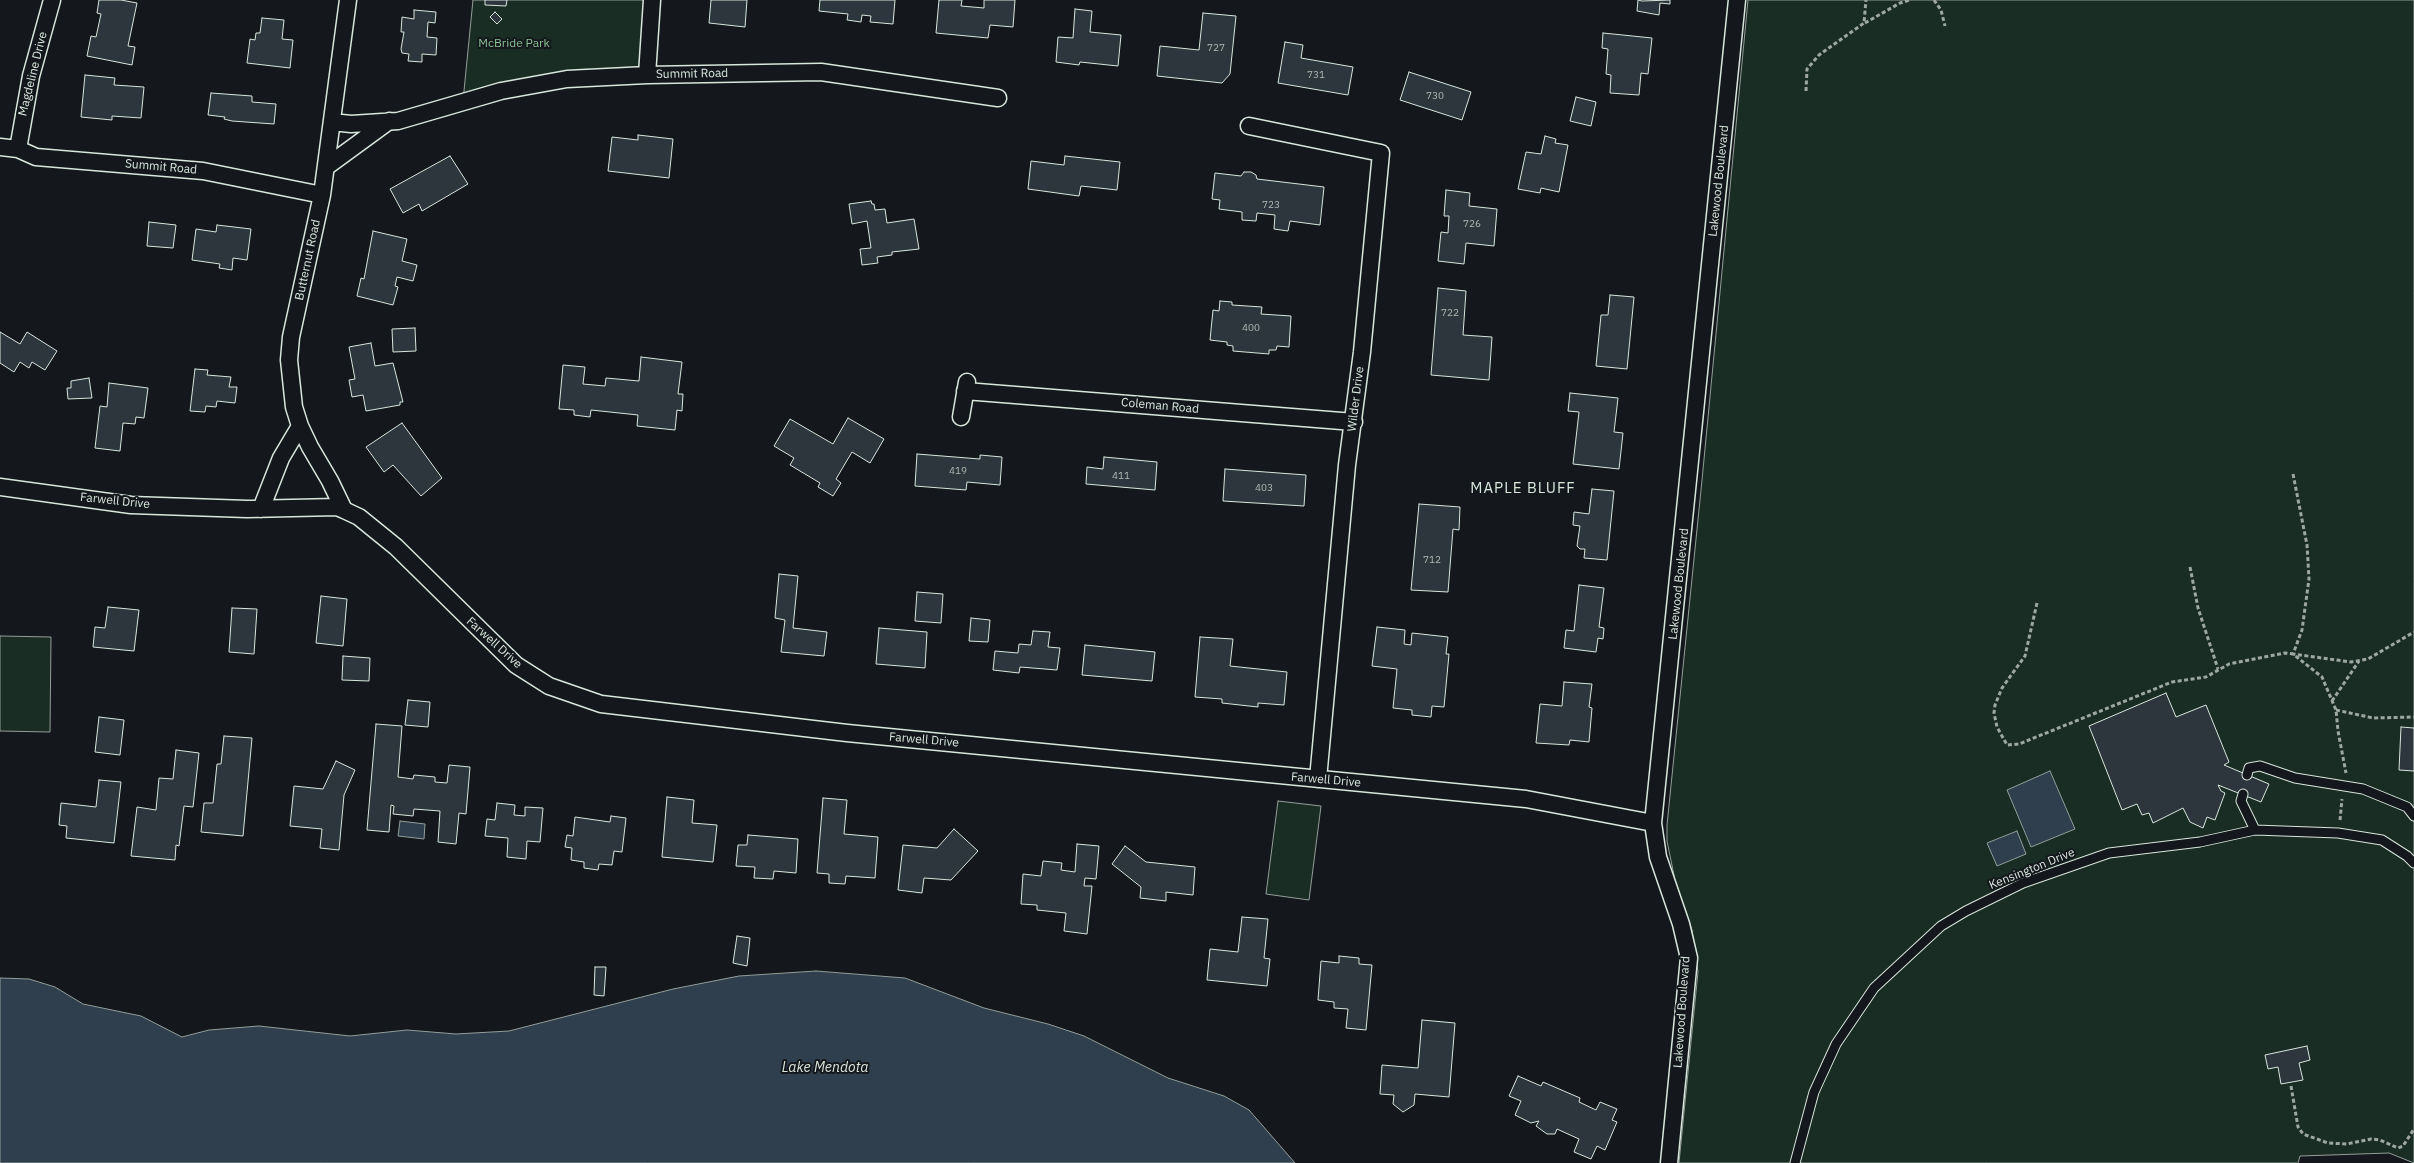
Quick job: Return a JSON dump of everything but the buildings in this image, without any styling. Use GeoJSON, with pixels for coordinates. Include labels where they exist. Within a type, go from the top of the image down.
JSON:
{"type":"FeatureCollection","features":[{"type":"Feature","properties":{"kind":"street","name":"Magdeline Drive"},"geometry":{"type":"LineString","coordinates":[[18,149],[29,84],[52,0]]}},
{"type":"Feature","properties":{"kind":"street","name":"Butternut Road"},"geometry":{"type":"LineString","coordinates":[[344,510],[330,480],[300,426],[294,407],[290,383],[291,337],[322,195],[348,0]]}},
{"type":"Feature","properties":{"kind":"street"},"geometry":{"type":"LineString","coordinates":[[647,75],[652,0]]}},
{"type":"Feature","properties":{"kind":"street","name":"Lakewood Boulevard"},"geometry":{"type":"LineString","coordinates":[[1668,1163],[1689,958],[1681,924],[1658,857],[1653,823],[1672,659],[1737,0]]}},
{"type":"Feature","properties":{"kind":"street","name":"Summit Road"},"geometry":{"type":"LineString","coordinates":[[332,122],[351,124],[398,120],[501,90],[567,79],[647,75],[820,72],[998,98]]}},
{"type":"Feature","properties":{"kind":"street","name":"Summit Road"},"geometry":{"type":"LineString","coordinates":[[326,166],[390,121]]}},
{"type":"Feature","properties":{"kind":"street","name":"Wilder Drive"},"geometry":{"type":"LineString","coordinates":[[1249,126],[1381,153],[1354,422],[1347,465],[1318,779]]}},
{"type":"Feature","properties":{"kind":"street","name":"Summit Road"},"geometry":{"type":"LineString","coordinates":[[0,147],[18,149],[36,157],[203,171],[322,195]]}},
{"type":"Feature","properties":{"kind":"street","name":"Coleman Road"},"geometry":{"type":"LineString","coordinates":[[961,417],[966,386],[1354,422]]}},
{"type":"Feature","properties":{"kind":"street"},"geometry":{"type":"LineString","coordinates":[[261,509],[281,458],[300,426]]}},
{"type":"Feature","properties":{"kind":"street","name":"Farwell Drive"},"geometry":{"type":"LineString","coordinates":[[0,488],[131,505],[261,509],[337,507],[359,516],[396,548],[516,665],[549,686],[601,704],[751,723],[1526,799],[1653,823]]}},
{"type":"Feature","properties":{"kind":"lane"},"geometry":{"type":"LineString","coordinates":[[2247,775],[2249,768],[2260,766],[2296,778],[2362,789],[2407,807],[2414,816]]}},
{"type":"Feature","properties":{"kind":"lane"},"geometry":{"type":"LineString","coordinates":[[2243,794],[2241,801],[2255,830]]}},
{"type":"Feature","properties":{"kind":"lane","name":"Kensington Drive"},"geometry":{"type":"LineString","coordinates":[[1795,1163],[1814,1092],[1836,1044],[1874,988],[1941,926],[1966,911],[2023,883],[2109,853],[2200,842],[2255,830],[2338,833],[2382,840],[2407,856],[2414,864]]}},
{"type":"Feature","properties":{"kind":"path"},"geometry":{"type":"LineString","coordinates":[[1864,23],[1866,0]]}},
{"type":"Feature","properties":{"kind":"path"},"geometry":{"type":"LineString","coordinates":[[1806,91],[1807,69],[1819,55],[1864,23],[1900,3],[1910,0]]}},
{"type":"Feature","properties":{"kind":"path"},"geometry":{"type":"LineString","coordinates":[[1934,0],[1941,10],[1945,26]]}},
{"type":"Feature","properties":{"kind":"path"},"geometry":{"type":"LineString","coordinates":[[2293,474],[2307,545],[2310,579],[2302,630],[2293,654]]}},
{"type":"Feature","properties":{"kind":"path"},"geometry":{"type":"LineString","coordinates":[[2190,567],[2198,608],[2218,669]]}},
{"type":"Feature","properties":{"kind":"path"},"geometry":{"type":"LineString","coordinates":[[2037,603],[2025,656],[2002,688],[1995,705],[1994,713],[1997,727],[2007,745],[2019,744],[2172,682],[2206,678],[2229,664],[2285,653],[2351,662],[2368,659],[2414,632]]}},
{"type":"Feature","properties":{"kind":"path"},"geometry":{"type":"LineString","coordinates":[[2293,654],[2322,677],[2336,710],[2346,771],[2338,833]]}},
{"type":"Feature","properties":{"kind":"path"},"geometry":{"type":"LineString","coordinates":[[2332,700],[2359,660]]}},
{"type":"Feature","properties":{"kind":"path"},"geometry":{"type":"LineString","coordinates":[[2336,710],[2372,718],[2414,717]]}},
{"type":"Feature","properties":{"kind":"path"},"geometry":{"type":"LineString","coordinates":[[2291,1086],[2298,1127],[2303,1134],[2328,1143],[2347,1144],[2371,1139],[2380,1140],[2398,1148],[2403,1146],[2414,1129]]}},
{"type":"Feature","properties":{"kind":"green space","name":"McBride Park"},"geometry":{"type":"Polygon","coordinates":[[[473,0],[652,0],[647,75],[463,101],[473,0]]]}},
{"type":"Feature","properties":{"kind":"green space"},"geometry":{"type":"Polygon","coordinates":[[[1748,0],[2414,0],[2414,1163],[2389,1153],[2300,1156],[2298,1163],[1679,1163],[1698,972],[1692,930],[1675,880],[1667,841],[1667,825],[1748,0]]]}},
{"type":"Feature","properties":{"kind":"green space"},"geometry":{"type":"Polygon","coordinates":[[[0,636],[51,637],[50,732],[0,731],[0,636]]]}},
{"type":"Feature","properties":{"kind":"green space"},"geometry":{"type":"Polygon","coordinates":[[[1278,801],[1321,806],[1309,900],[1266,894],[1278,801]]]}},
{"type":"Feature","properties":{"kind":"water"},"geometry":{"type":"Polygon","coordinates":[[[2050,771],[2075,829],[2031,847],[2007,790],[2050,771]]]}},
{"type":"Feature","properties":{"kind":"water"},"geometry":{"type":"Polygon","coordinates":[[[400,821],[425,824],[424,839],[398,836],[400,821]]]}},
{"type":"Feature","properties":{"kind":"water"},"geometry":{"type":"Polygon","coordinates":[[[2017,831],[2026,854],[1997,866],[1987,843],[2017,831]]]}},
{"type":"Feature","properties":{"kind":"water","name":"Lake Mendota"},"geometry":{"type":"Polygon","coordinates":[[[816,971],[905,978],[984,1008],[1048,1024],[1084,1036],[1168,1078],[1224,1096],[1249,1110],[1295,1163],[0,1163],[0,978],[29,979],[55,987],[83,1004],[141,1016],[182,1037],[209,1030],[259,1026],[350,1036],[407,1030],[456,1034],[509,1031],[673,989],[739,976],[816,971]]]}},
{"type":"Feature","properties":{"kind":"district","name":"MAPLE BLUFF"},"geometry":{"type":"Point","coordinates":[1523,489]}}]}
